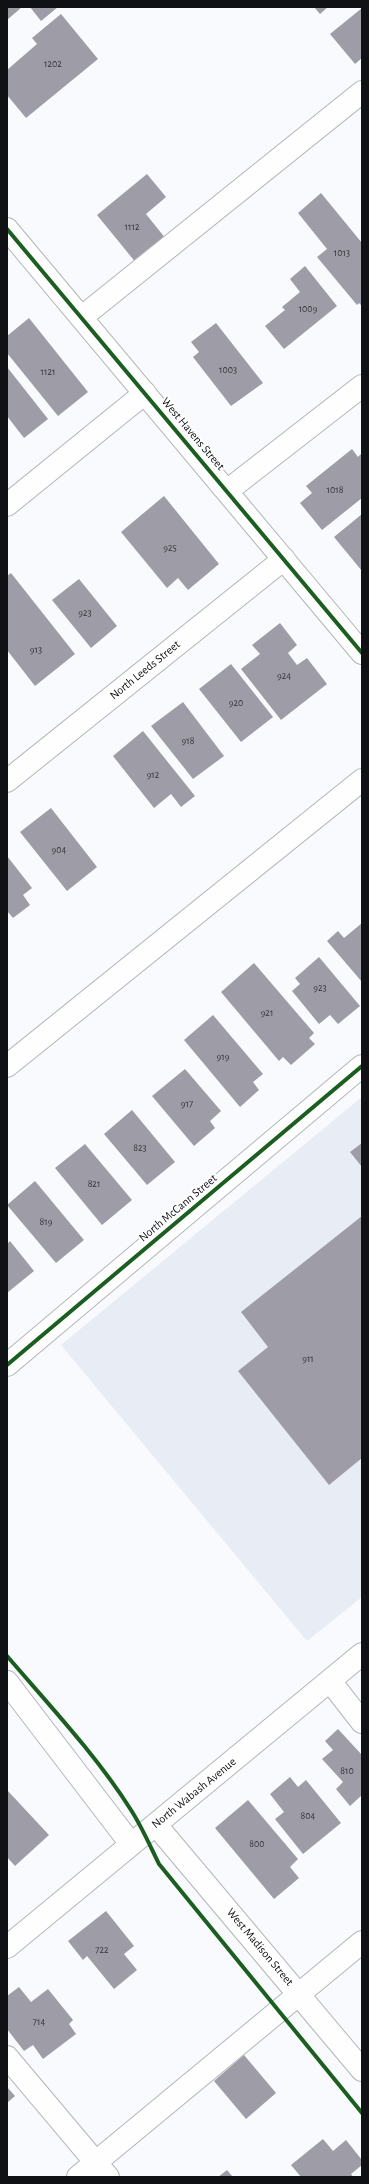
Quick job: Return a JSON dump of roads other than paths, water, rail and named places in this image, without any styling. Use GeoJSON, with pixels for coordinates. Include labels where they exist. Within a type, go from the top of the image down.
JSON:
{"type":"FeatureCollection","features":[{"type":"Feature","properties":{"kind":"street"},"geometry":{"type":"LineString","coordinates":[[82,317],[362,92]]}},
{"type":"Feature","properties":{"kind":"street","name":"West Havens Street"},"geometry":{"type":"LineString","coordinates":[[11,241],[82,317],[362,653]]}},
{"type":"Feature","properties":{"kind":"street"},"geometry":{"type":"LineString","coordinates":[[227,491],[362,386]]}},
{"type":"Feature","properties":{"kind":"street"},"geometry":{"type":"LineString","coordinates":[[7,505],[145,393]]}},
{"type":"Feature","properties":{"kind":"street","name":"North Leeds Street"},"geometry":{"type":"LineString","coordinates":[[7,781],[284,558]]}},
{"type":"Feature","properties":{"kind":"street"},"geometry":{"type":"LineString","coordinates":[[7,1066],[362,780]]}},
{"type":"Feature","properties":{"kind":"street","name":"North McCann Street"},"geometry":{"type":"LineString","coordinates":[[7,1365],[362,1066]]}},
{"type":"Feature","properties":{"kind":"street","name":"North Wabash Avenue"},"geometry":{"type":"LineString","coordinates":[[7,1946],[156,1825],[362,1654]]}},
{"type":"Feature","properties":{"kind":"street"},"geometry":{"type":"LineString","coordinates":[[330,1681],[362,1722]]}},
{"type":"Feature","properties":{"kind":"street"},"geometry":{"type":"LineString","coordinates":[[7,1682],[131,1844]]}},
{"type":"Feature","properties":{"kind":"street","name":"West Madison Street"},"geometry":{"type":"LineString","coordinates":[[156,1825],[362,2070]]}},
{"type":"Feature","properties":{"kind":"street"},"geometry":{"type":"LineString","coordinates":[[78,2177],[102,2170],[299,1994],[362,1942]]}},
{"type":"Feature","properties":{"kind":"street"},"geometry":{"type":"LineString","coordinates":[[7,2057],[102,2170]]}}]}
